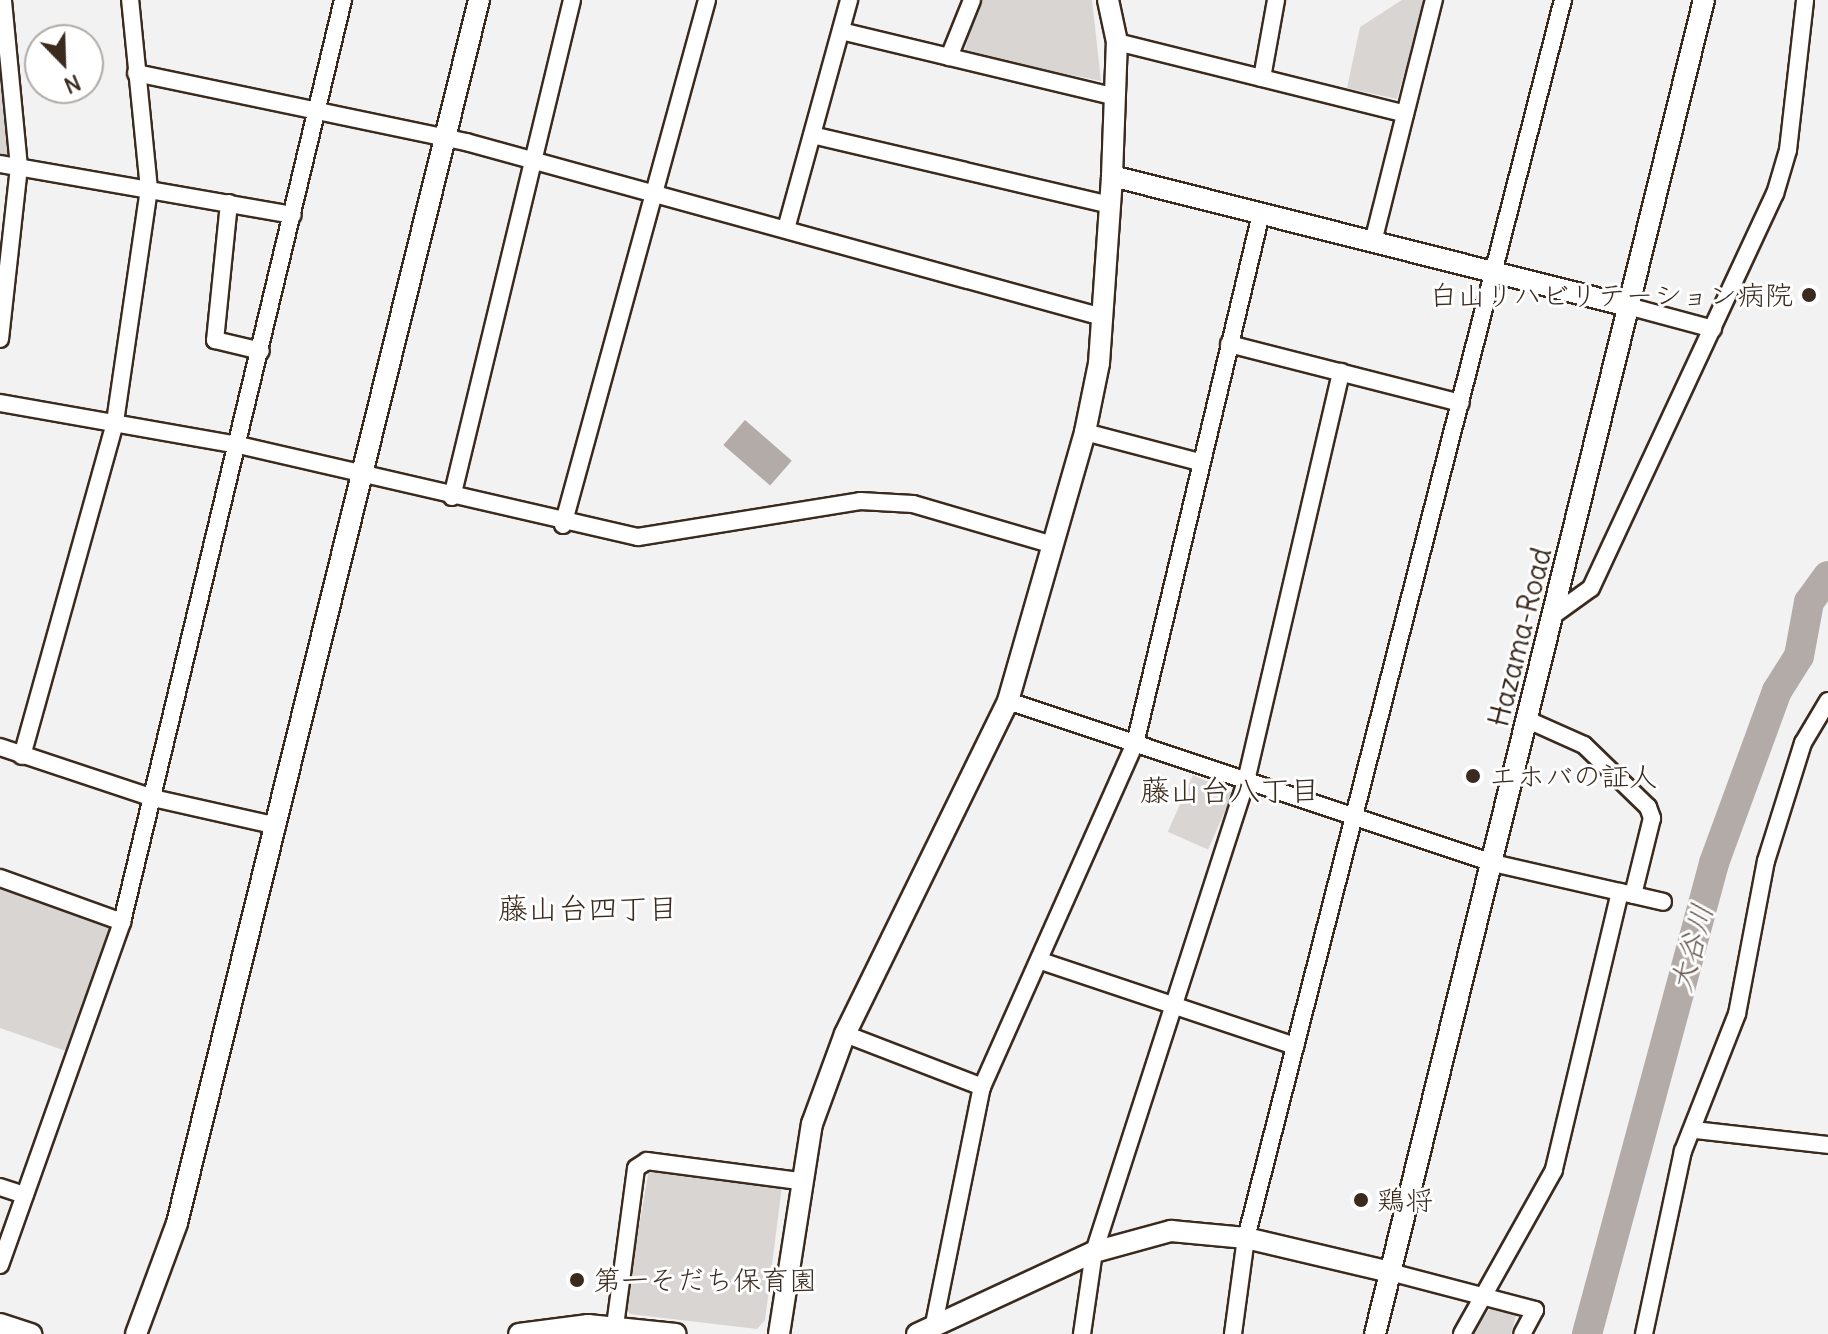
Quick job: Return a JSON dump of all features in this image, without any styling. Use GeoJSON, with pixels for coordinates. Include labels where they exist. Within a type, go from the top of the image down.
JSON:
{"type":"FeatureCollection","features":[{"type":"Feature","properties":{"kind":"street"},"geometry":{"type":"LineString","coordinates":[[0,339],[19,167],[3,0]]}},
{"type":"Feature","properties":{"kind":"street"},"geometry":{"type":"LineString","coordinates":[[22,756],[115,422],[149,189],[130,0]]}},
{"type":"Feature","properties":{"kind":"street"},"geometry":{"type":"LineString","coordinates":[[0,1265],[122,922],[239,445],[343,0]]}},
{"type":"Feature","properties":{"kind":"street"},"geometry":{"type":"LineString","coordinates":[[136,1334],[177,1223],[365,474],[479,0]]}},
{"type":"Feature","properties":{"kind":"street"},"geometry":{"type":"LineString","coordinates":[[452,497],[572,0]]}},
{"type":"Feature","properties":{"kind":"street"},"geometry":{"type":"LineString","coordinates":[[563,525],[707,0]]}},
{"type":"Feature","properties":{"kind":"street"},"geometry":{"type":"LineString","coordinates":[[786,229],[849,0]]}},
{"type":"Feature","properties":{"kind":"street"},"geometry":{"type":"LineString","coordinates":[[949,57],[972,0]]}},
{"type":"Feature","properties":{"kind":"street"},"geometry":{"type":"LineString","coordinates":[[779,1334],[799,1181],[845,1034],[1008,701],[1050,544],[1085,432],[1102,317],[1107,204],[1112,176],[1117,42],[1108,0]]}},
{"type":"Feature","properties":{"kind":"street"},"geometry":{"type":"LineString","coordinates":[[1262,78],[1276,0]]}},
{"type":"Feature","properties":{"kind":"street"},"geometry":{"type":"LineString","coordinates":[[1373,242],[1434,0]]}},
{"type":"Feature","properties":{"kind":"street"},"geometry":{"type":"LineString","coordinates":[[1233,1334],[1246,1238],[1563,0]]}},
{"type":"Feature","properties":{"kind":"street","name":"Hazama-Road"},"geometry":{"type":"LineString","coordinates":[[1375,1334],[1704,0]]}},
{"type":"Feature","properties":{"kind":"street"},"geometry":{"type":"LineString","coordinates":[[1555,614],[1591,588],[1713,329],[1788,150],[1805,0]]}},
{"type":"Feature","properties":{"kind":"street"},"geometry":{"type":"LineString","coordinates":[[841,31],[1115,97]]}},
{"type":"Feature","properties":{"kind":"street"},"geometry":{"type":"LineString","coordinates":[[1117,42],[1405,114]]}},
{"type":"Feature","properties":{"kind":"street"},"geometry":{"type":"LineString","coordinates":[[136,73],[318,108],[445,137],[1102,317]]}},
{"type":"Feature","properties":{"kind":"street"},"geometry":{"type":"LineString","coordinates":[[812,135],[1107,204]]}},
{"type":"Feature","properties":{"kind":"street"},"geometry":{"type":"LineString","coordinates":[[0,164],[293,215]]}},
{"type":"Feature","properties":{"kind":"street"},"geometry":{"type":"LineString","coordinates":[[1112,176],[1713,329]]}},
{"type":"Feature","properties":{"kind":"street"},"geometry":{"type":"LineString","coordinates":[[229,203],[215,340],[261,351]]}},
{"type":"Feature","properties":{"kind":"street"},"geometry":{"type":"LineString","coordinates":[[928,1331],[982,1087],[1041,961],[1135,744],[1199,462],[1261,214]]}},
{"type":"Feature","properties":{"kind":"street"},"geometry":{"type":"LineString","coordinates":[[1229,344],[1461,403]]}},
{"type":"Feature","properties":{"kind":"street"},"geometry":{"type":"LineString","coordinates":[[1082,1334],[1094,1252],[1246,781],[1341,372]]}},
{"type":"Feature","properties":{"kind":"street"},"geometry":{"type":"LineString","coordinates":[[0,403],[239,445],[563,525],[638,537],[886,502],[1050,544]]}},
{"type":"Feature","properties":{"kind":"street"},"geometry":{"type":"LineString","coordinates":[[1085,432],[1199,462]]}},
{"type":"Feature","properties":{"kind":"street"},"geometry":{"type":"LineString","coordinates":[[1008,701],[1493,863],[1663,902]]}},
{"type":"Feature","properties":{"kind":"street"},"geometry":{"type":"LineString","coordinates":[[1644,1334],[1665,1217],[1737,1014],[1766,861],[1803,743],[1828,701]]}},
{"type":"Feature","properties":{"kind":"street"},"geometry":{"type":"LineString","coordinates":[[1462,1334],[1554,1170],[1626,894],[1652,818],[1648,807],[1584,745],[1528,720]]}},
{"type":"Feature","properties":{"kind":"street"},"geometry":{"type":"LineString","coordinates":[[0,747],[153,798],[277,826]]}},
{"type":"Feature","properties":{"kind":"street"},"geometry":{"type":"LineString","coordinates":[[0,878],[122,922]]}},
{"type":"Feature","properties":{"kind":"street"},"geometry":{"type":"LineString","coordinates":[[1041,961],[1295,1046]]}},
{"type":"Feature","properties":{"kind":"street"},"geometry":{"type":"LineString","coordinates":[[845,1034],[982,1087]]}},
{"type":"Feature","properties":{"kind":"street"},"geometry":{"type":"LineString","coordinates":[[1695,1130],[1828,1145]]}},
{"type":"Feature","properties":{"kind":"street"},"geometry":{"type":"LineString","coordinates":[[615,1326],[636,1168],[647,1161],[799,1181]]}},
{"type":"Feature","properties":{"kind":"street"},"geometry":{"type":"LineString","coordinates":[[0,1187],[25,1195]]}},
{"type":"Feature","properties":{"kind":"street"},"geometry":{"type":"LineString","coordinates":[[928,1331],[1094,1252],[1171,1231],[1246,1238],[1535,1310],[1522,1334]]}},
{"type":"Feature","properties":{"kind":"street"},"geometry":{"type":"LineString","coordinates":[[0,1324],[31,1334]]}},
{"type":"Feature","properties":{"kind":"street"},"geometry":{"type":"LineString","coordinates":[[519,1334],[615,1326],[676,1334]]}},
{"type":"Feature","properties":{"kind":"shaded area"},"geometry":{"type":"Polygon","coordinates":[[[979,0],[1092,0],[1101,81],[964,53],[979,0]]]}},
{"type":"Feature","properties":{"kind":"shaded area"},"geometry":{"type":"Polygon","coordinates":[[[1402,0],[1425,0],[1397,99],[1347,88],[1360,27],[1402,0]]]}},
{"type":"Feature","properties":{"kind":"shaded area"},"geometry":{"type":"Polygon","coordinates":[[[0,45],[11,152],[4,158],[0,157],[0,45]]]}},
{"type":"Feature","properties":{"kind":"shaded area"},"geometry":{"type":"Polygon","coordinates":[[[745,420],[792,461],[770,486],[723,445],[745,420]]]}},
{"type":"Feature","properties":{"kind":"shaded area"},"geometry":{"type":"Polygon","coordinates":[[[1193,775],[1233,793],[1208,850],[1168,832],[1193,775]]]}},
{"type":"Feature","properties":{"kind":"shaded area"},"geometry":{"type":"Polygon","coordinates":[[[6,886],[110,923],[113,930],[69,1052],[0,1028],[0,888],[6,886]]]}},
{"type":"Feature","properties":{"kind":"shaded area"},"geometry":{"type":"Polygon","coordinates":[[[649,1169],[782,1186],[765,1320],[757,1329],[630,1314],[625,1308],[649,1169]]]}},
{"type":"Feature","properties":{"kind":"shaded area"},"geometry":{"type":"Polygon","coordinates":[[[1492,1306],[1517,1312],[1511,1334],[1471,1334],[1492,1306]]]}},
{"type":"Feature","properties":{"kind":"waterway","name":"大谷川"},"geometry":{"type":"LineString","coordinates":[[1587,1334],[1714,863],[1777,691],[1799,656],[1809,602],[1828,576]]}},
{"type":"Feature","properties":{"kind":"place","name":"白山リハビリテーション病院"},"geometry":{"type":"Point","coordinates":[1809,295]}},
{"type":"Feature","properties":{"kind":"place","name":"エホバの証人"},"geometry":{"type":"Point","coordinates":[1473,776]}},
{"type":"Feature","properties":{"kind":"place","name":"鶏将"},"geometry":{"type":"Point","coordinates":[1361,1200]}},
{"type":"Feature","properties":{"kind":"place","name":"第一そだち保育園"},"geometry":{"type":"Point","coordinates":[577,1280]}},
{"type":"Feature","properties":{"kind":"district","name":"藤山台八丁目"},"geometry":{"type":"Point","coordinates":[1230,790]}},
{"type":"Feature","properties":{"kind":"district","name":"藤山台四丁目"},"geometry":{"type":"Point","coordinates":[588,908]}}]}
